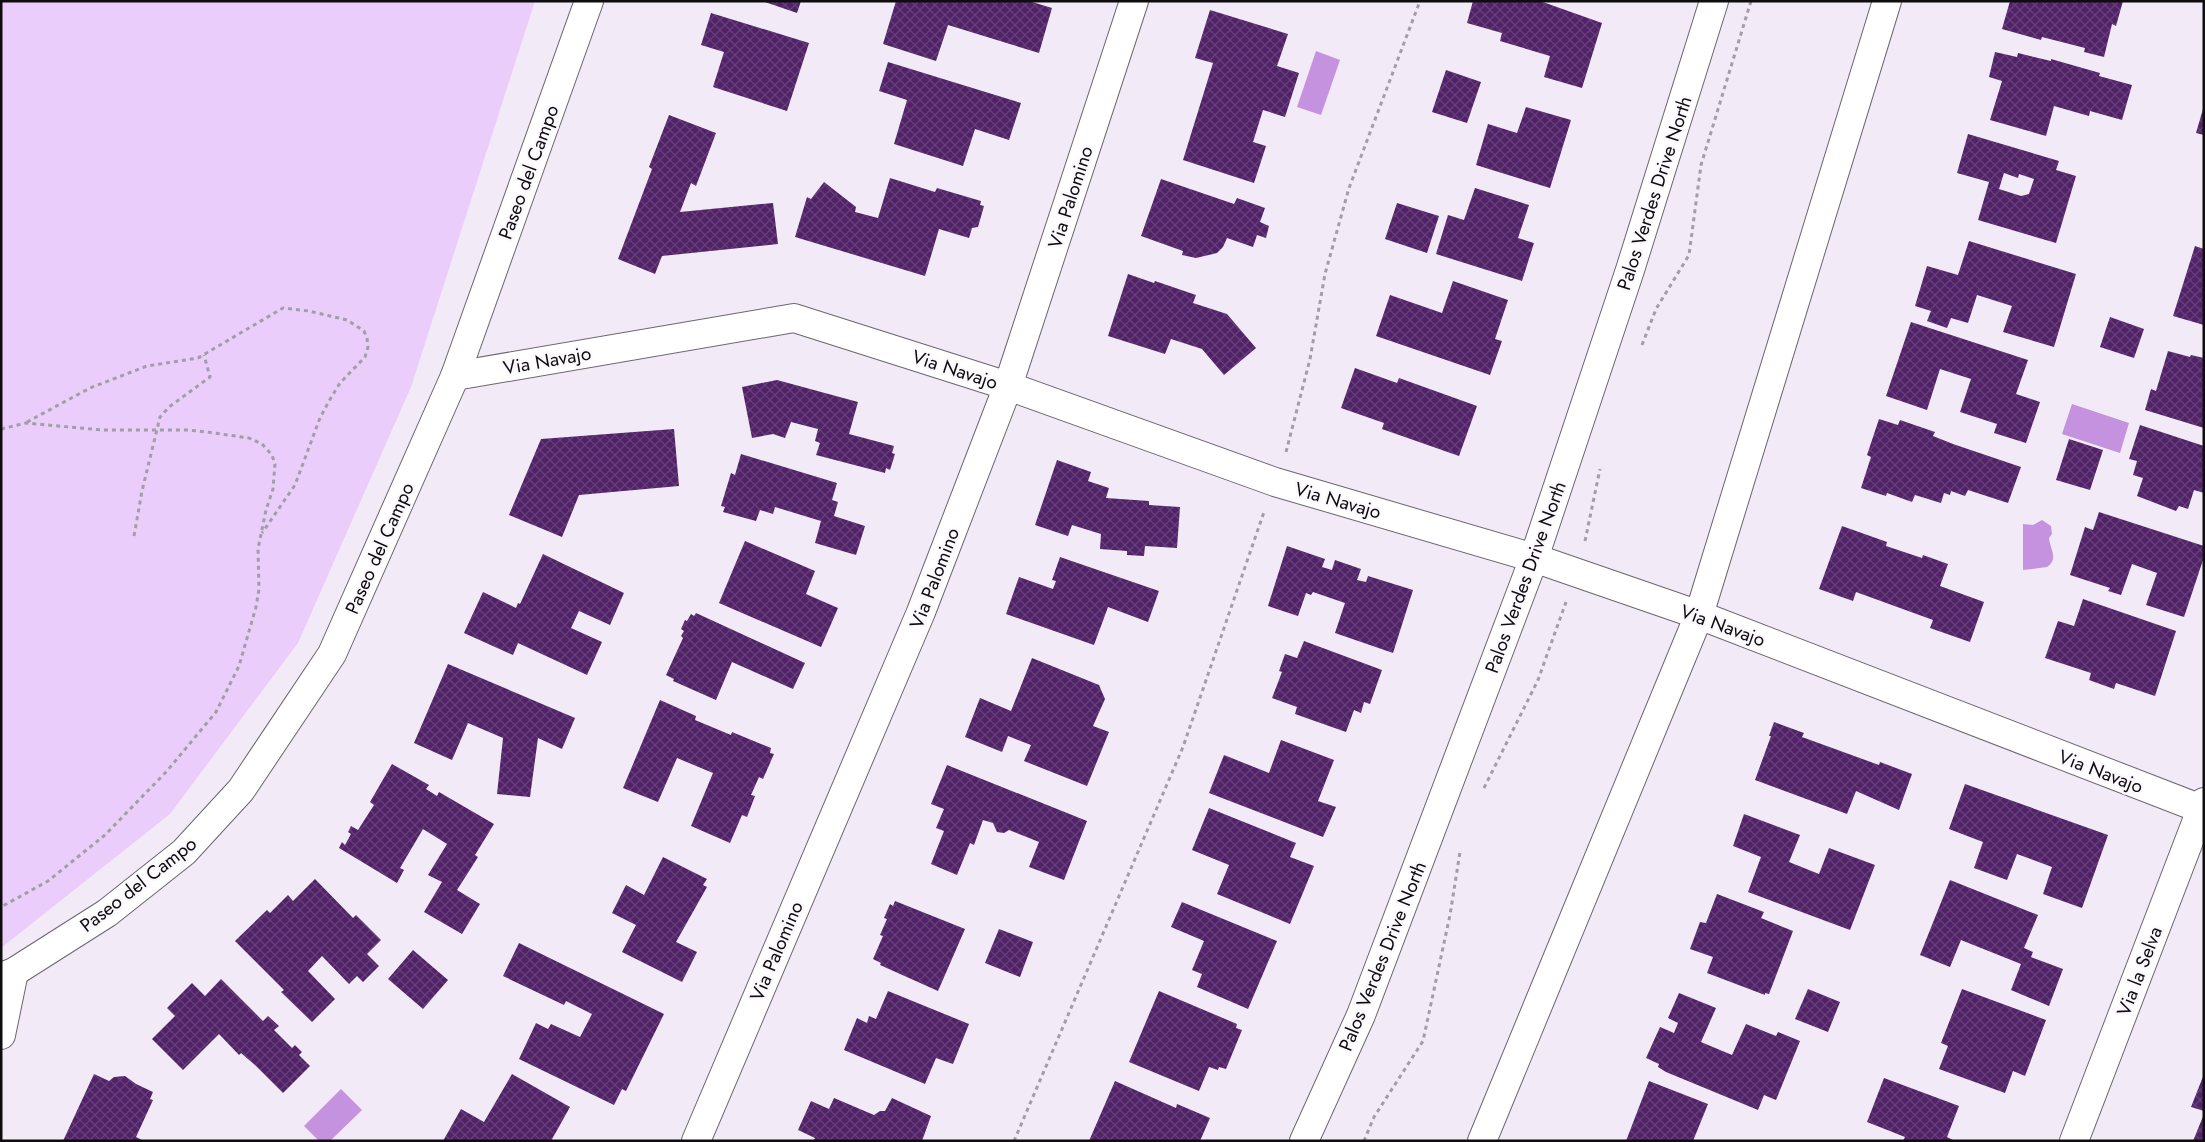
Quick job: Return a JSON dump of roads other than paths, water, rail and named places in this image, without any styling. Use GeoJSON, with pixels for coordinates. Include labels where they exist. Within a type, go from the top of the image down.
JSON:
{"type":"FeatureCollection","features":[{"type":"Feature","properties":{"kind":"street","name":"Paseo del Campo"},"geometry":{"type":"LineString","coordinates":[[8,974],[107,913],[176,858],[241,790],[332,654],[455,376],[589,1]]}},
{"type":"Feature","properties":{"kind":"street","name":"Via Palomino"},"geometry":{"type":"LineString","coordinates":[[696,1141],[921,612],[1008,386],[1134,1]]}},
{"type":"Feature","properties":{"kind":"street","name":"Palos Verdes Drive North"},"geometry":{"type":"LineString","coordinates":[[1304,1141],[1361,1015],[1534,558],[1627,279],[1714,1]]}},
{"type":"Feature","properties":{"kind":"street"},"geometry":{"type":"LineString","coordinates":[[1482,1141],[1699,615],[1887,1]]}},
{"type":"Feature","properties":{"kind":"street","name":"Via Navajo"},"geometry":{"type":"LineString","coordinates":[[455,376],[794,318],[1008,386],[1275,482],[1534,558],[1699,615],[2203,807]]}},
{"type":"Feature","properties":{"kind":"street","name":"Via la Selva"},"geometry":{"type":"LineString","coordinates":[[2074,1141],[2203,807]]}},
{"type":"Feature","properties":{"kind":"street"},"geometry":{"type":"LineString","coordinates":[[1,1035],[8,974]]}}]}
